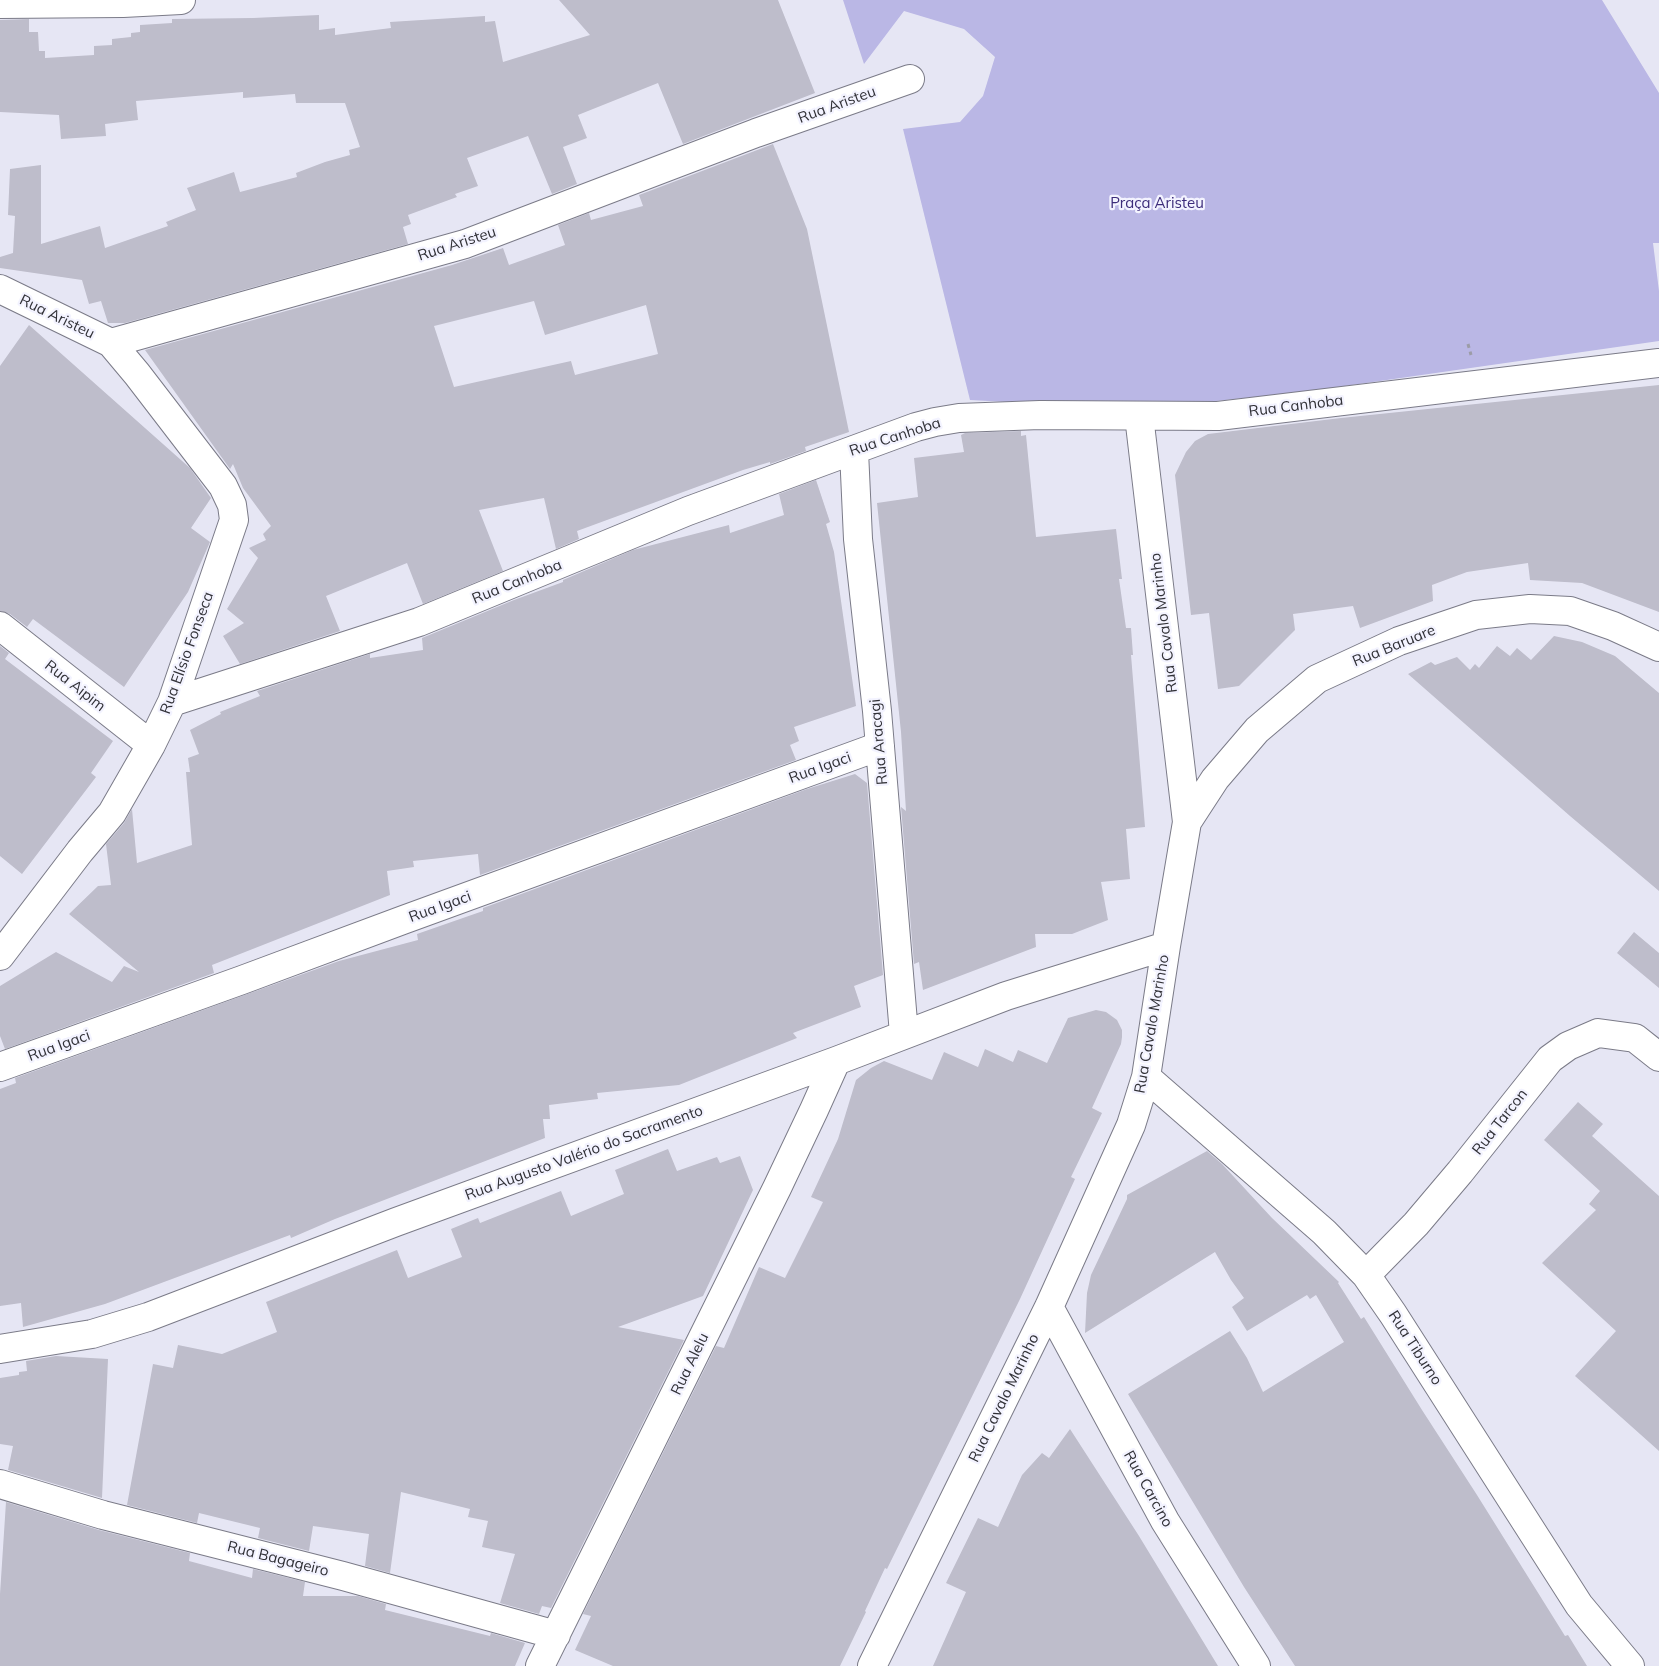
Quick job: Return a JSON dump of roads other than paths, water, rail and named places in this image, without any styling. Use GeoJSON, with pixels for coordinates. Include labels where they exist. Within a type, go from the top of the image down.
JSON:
{"type":"FeatureCollection","features":[{"type":"Feature","properties":{"kind":"street"},"geometry":{"type":"LineString","coordinates":[[0,4],[181,0]]}},
{"type":"Feature","properties":{"kind":"street","name":"Rua Aristeu"},"geometry":{"type":"LineString","coordinates":[[0,289],[111,343],[465,244],[747,137],[910,79]]}},
{"type":"Feature","properties":{"kind":"street","name":"Rua Elísio Fonseca"},"geometry":{"type":"LineString","coordinates":[[0,956],[80,851],[112,813],[151,745],[172,702],[234,520],[232,505],[223,486],[111,343]]}},
{"type":"Feature","properties":{"kind":"street","name":"Rua Canhoba"},"geometry":{"type":"LineString","coordinates":[[172,702],[418,622],[688,511],[916,427],[958,418],[1040,414],[1218,416],[1659,364]]}},
{"type":"Feature","properties":{"kind":"street","name":"Rua Cavalo Marinho"},"geometry":{"type":"LineString","coordinates":[[872,1666],[1049,1307],[1131,1125],[1146,1077],[1187,822],[1139,416]]}},
{"type":"Feature","properties":{"kind":"street","name":"Rua Aracagi"},"geometry":{"type":"LineString","coordinates":[[854,451],[858,539],[880,746],[904,1034]]}},
{"type":"Feature","properties":{"kind":"street","name":"Rua Baruare"},"geometry":{"type":"LineString","coordinates":[[1187,822],[1215,778],[1257,730],[1317,679],[1399,641],[1476,615],[1530,609],[1570,611],[1613,626],[1659,647]]}},
{"type":"Feature","properties":{"kind":"street","name":"Rua Aipim"},"geometry":{"type":"LineString","coordinates":[[0,626],[151,745]]}},
{"type":"Feature","properties":{"kind":"street","name":"Rua Igaci"},"geometry":{"type":"LineString","coordinates":[[0,1067],[880,746]]}},
{"type":"Feature","properties":{"kind":"street","name":"Rua Augusto Valério do Sacramento"},"geometry":{"type":"LineString","coordinates":[[0,1349],[92,1334],[148,1317],[396,1222],[836,1061],[1006,996],[1166,946]]}},
{"type":"Feature","properties":{"kind":"street","name":"Rua Tarcon"},"geometry":{"type":"LineString","coordinates":[[1366,1275],[1416,1224],[1550,1059],[1568,1046],[1598,1033],[1635,1038],[1659,1057]]}},
{"type":"Feature","properties":{"kind":"street","name":"Rua Alelu"},"geometry":{"type":"LineString","coordinates":[[540,1666],[781,1180],[836,1061]]}},
{"type":"Feature","properties":{"kind":"street","name":"Rua Tiburno"},"geometry":{"type":"LineString","coordinates":[[1146,1077],[1324,1232],[1366,1275],[1393,1314],[1579,1605],[1630,1666]]}},
{"type":"Feature","properties":{"kind":"street","name":"Rua Carcino"},"geometry":{"type":"LineString","coordinates":[[1049,1307],[1165,1522],[1256,1666]]}},
{"type":"Feature","properties":{"kind":"street","name":"Rua Bagageiro"},"geometry":{"type":"LineString","coordinates":[[0,1484],[103,1515],[343,1576],[556,1635]]}},
{"type":"Feature","properties":{"kind":"park label","name":"Praça Aristeu"},"geometry":{"type":"Point","coordinates":[1157,203]}}]}
